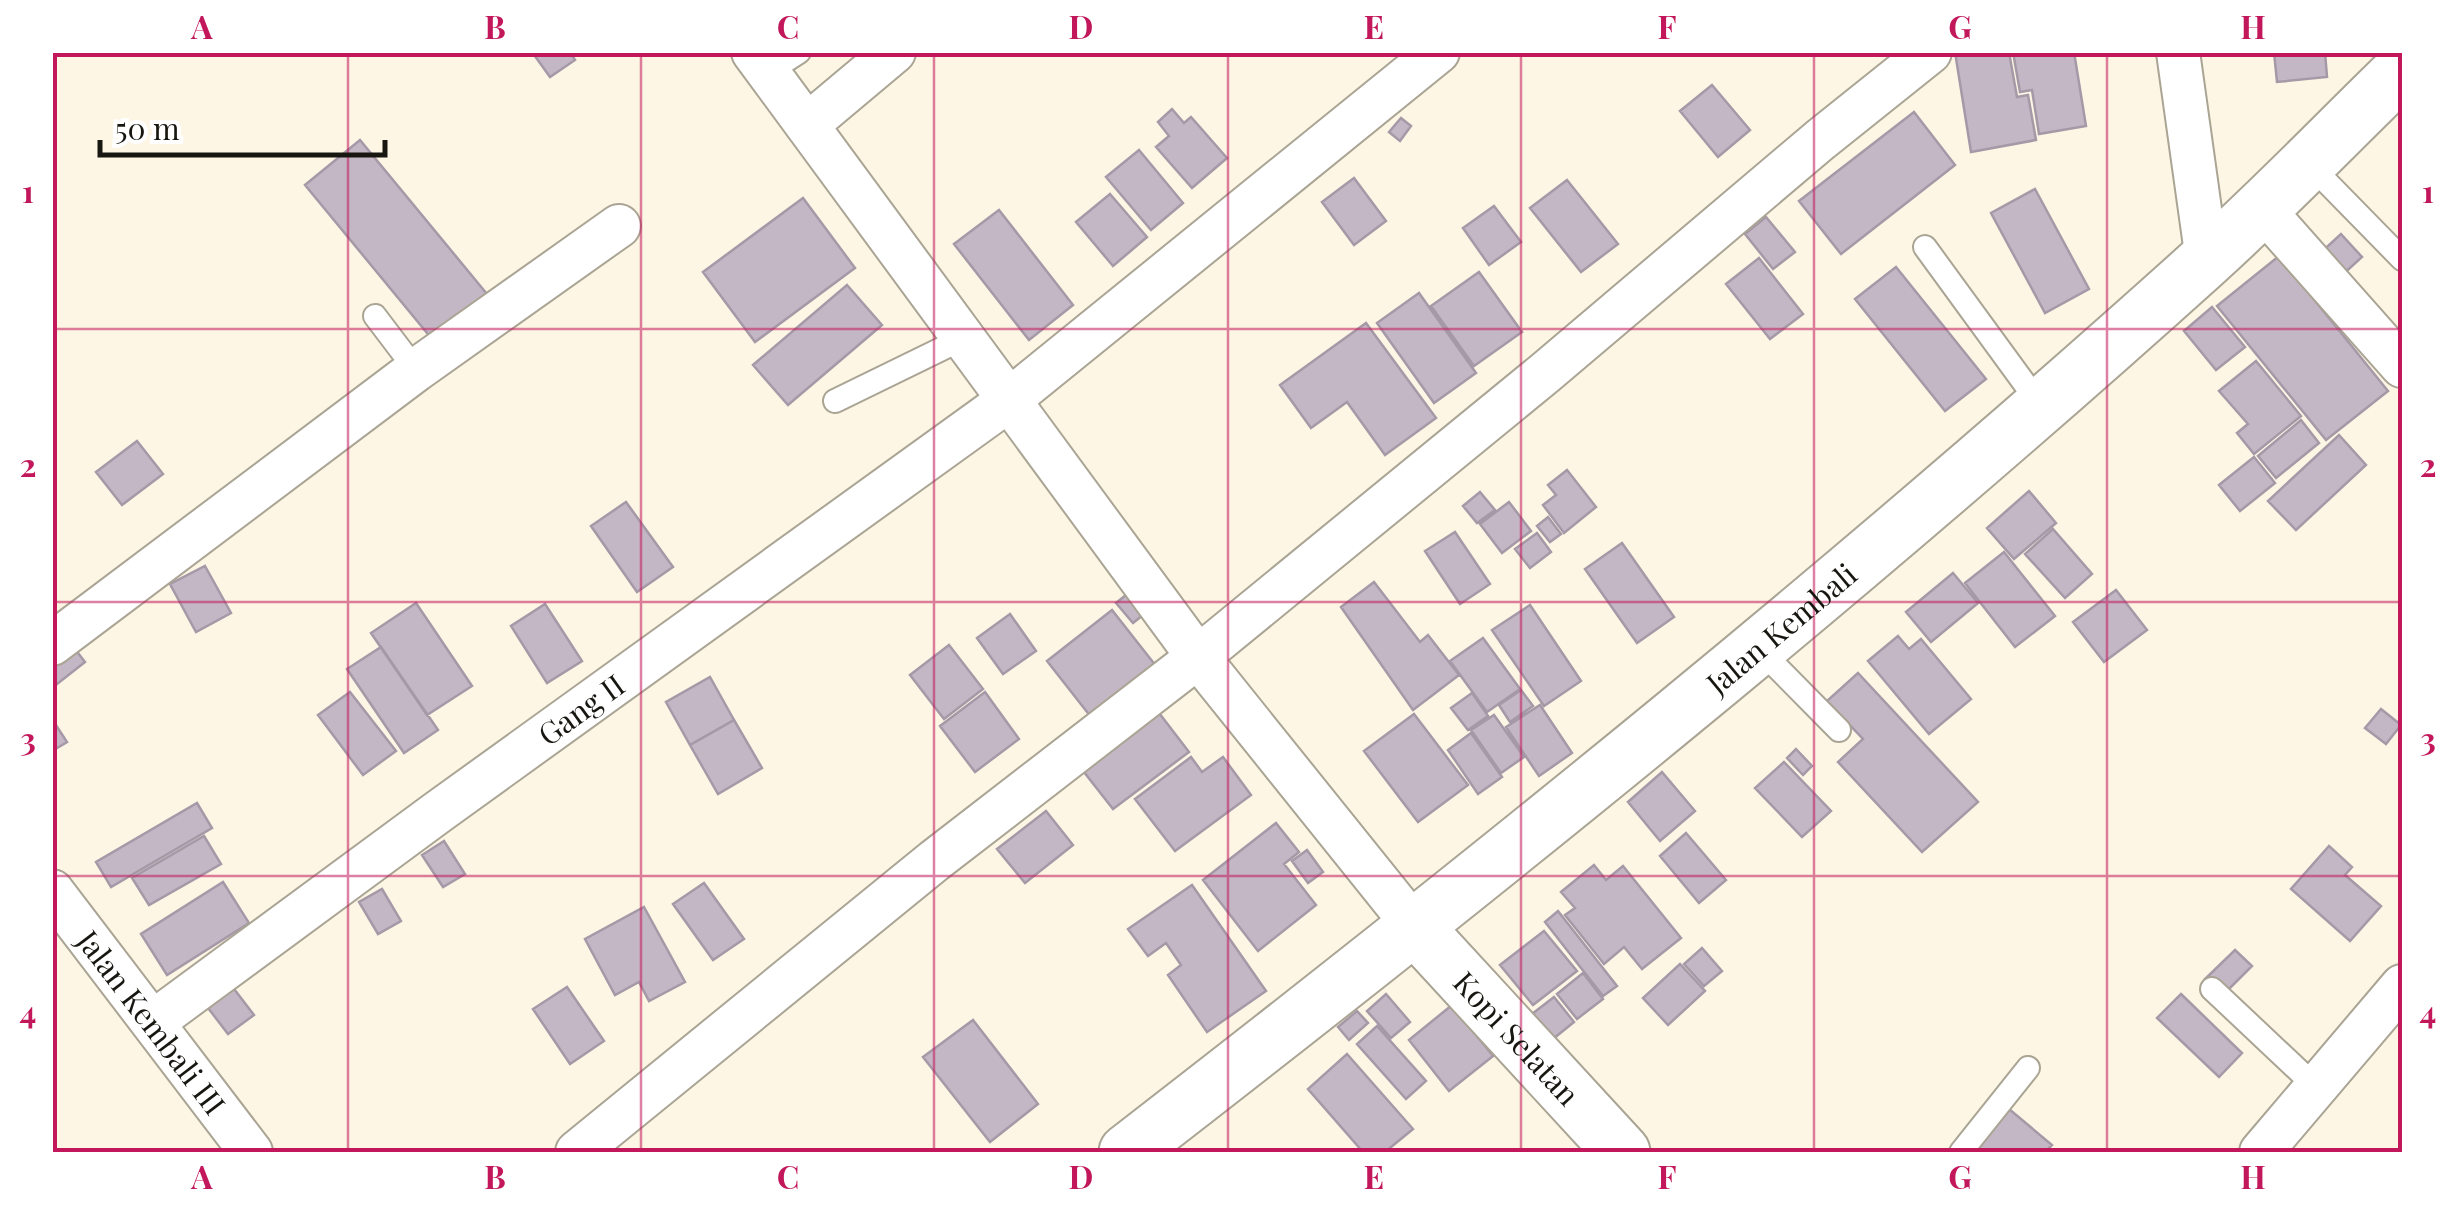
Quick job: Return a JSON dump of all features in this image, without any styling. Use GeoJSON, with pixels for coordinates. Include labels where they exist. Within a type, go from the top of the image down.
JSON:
{"type":"FeatureCollection","features":[{"type":"Feature","properties":{"kind":"street"},"geometry":{"type":"LineString","coordinates":[[807,124],[894,52]]}},
{"type":"Feature","properties":{"kind":"street","name":"Gang II"},"geometry":{"type":"LineString","coordinates":[[153,1022],[1008,400],[1438,52]]}},
{"type":"Feature","properties":{"kind":"street"},"geometry":{"type":"LineString","coordinates":[[576,1152],[934,861],[1198,657],[1930,52]]}},
{"type":"Feature","properties":{"kind":"street"},"geometry":{"type":"LineString","coordinates":[[2178,52],[2207,260]]}},
{"type":"Feature","properties":{"kind":"street"},"geometry":{"type":"LineString","coordinates":[[774,59],[807,124],[1008,400],[1198,657],[1414,926]]}},
{"type":"Feature","properties":{"kind":"street","name":"Jalan Kembali"},"geometry":{"type":"LineString","coordinates":[[1127,1152],[1414,926],[1757,646],[2041,406],[2207,260],[2402,70]]}},
{"type":"Feature","properties":{"kind":"street"},"geometry":{"type":"LineString","coordinates":[[2261,206],[2402,366]]}},
{"type":"Feature","properties":{"kind":"street"},"geometry":{"type":"LineString","coordinates":[[52,644],[416,370],[619,226]]}},
{"type":"Feature","properties":{"kind":"street","name":"Jalan Kembali III"},"geometry":{"type":"LineString","coordinates":[[52,891],[251,1152]]}},
{"type":"Feature","properties":{"kind":"street","name":"Kopi Selatan"},"geometry":{"type":"LineString","coordinates":[[1414,926],[1622,1152]]}},
{"type":"Feature","properties":{"kind":"street"},"geometry":{"type":"LineString","coordinates":[[2261,1152],[2402,986]]}},
{"type":"Feature","properties":{"kind":"lane"},"geometry":{"type":"LineString","coordinates":[[2306,162],[2402,259]]}},
{"type":"Feature","properties":{"kind":"lane"},"geometry":{"type":"LineString","coordinates":[[1925,247],[2041,406]]}},
{"type":"Feature","properties":{"kind":"lane"},"geometry":{"type":"LineString","coordinates":[[375,316],[416,370]]}},
{"type":"Feature","properties":{"kind":"lane"},"geometry":{"type":"LineString","coordinates":[[835,401],[964,338]]}},
{"type":"Feature","properties":{"kind":"lane"},"geometry":{"type":"LineString","coordinates":[[1757,646],[1839,730]]}},
{"type":"Feature","properties":{"kind":"lane"},"geometry":{"type":"LineString","coordinates":[[2212,989],[2316,1086]]}},
{"type":"Feature","properties":{"kind":"lane"},"geometry":{"type":"LineString","coordinates":[[1961,1152],[2028,1068]]}},
{"type":"Feature","properties":{"kind":"building"},"geometry":{"type":"Polygon","coordinates":[[[532,52],[570,52],[575,60],[550,77],[532,52]]]}},
{"type":"Feature","properties":{"kind":"building"},"geometry":{"type":"Polygon","coordinates":[[[1955,52],[2009,52],[2017,97],[2028,95],[2036,140],[1971,152],[1955,52]]]}},
{"type":"Feature","properties":{"kind":"building"},"geometry":{"type":"Polygon","coordinates":[[[2013,52],[2074,52],[2086,126],[2039,134],[2032,90],[2020,92],[2013,52]]]}},
{"type":"Feature","properties":{"kind":"building"},"geometry":{"type":"Polygon","coordinates":[[[2274,52],[2325,52],[2327,77],[2277,82],[2274,52]]]}},
{"type":"Feature","properties":{"kind":"building"},"geometry":{"type":"Polygon","coordinates":[[[1712,85],[1750,130],[1718,157],[1680,111],[1712,85]]]}},
{"type":"Feature","properties":{"kind":"building"},"geometry":{"type":"Polygon","coordinates":[[[1172,109],[1184,123],[1191,117],[1227,158],[1192,188],[1156,147],[1169,136],[1158,122],[1172,109]]]}},
{"type":"Feature","properties":{"kind":"building"},"geometry":{"type":"Polygon","coordinates":[[[1914,112],[1955,165],[1841,254],[1799,201],[1914,112]]]}},
{"type":"Feature","properties":{"kind":"building"},"geometry":{"type":"Polygon","coordinates":[[[1401,118],[1411,126],[1400,141],[1389,132],[1401,118]]]}},
{"type":"Feature","properties":{"kind":"building"},"geometry":{"type":"Polygon","coordinates":[[[360,140],[487,294],[432,339],[305,185],[360,140]]]}},
{"type":"Feature","properties":{"kind":"building"},"geometry":{"type":"Polygon","coordinates":[[[1139,150],[1183,203],[1151,230],[1106,177],[1139,150]]]}},
{"type":"Feature","properties":{"kind":"building"},"geometry":{"type":"Polygon","coordinates":[[[1354,178],[1386,221],[1354,245],[1322,202],[1354,178]]]}},
{"type":"Feature","properties":{"kind":"building"},"geometry":{"type":"Polygon","coordinates":[[[1567,180],[1618,244],[1581,272],[1530,208],[1567,180]]]}},
{"type":"Feature","properties":{"kind":"building"},"geometry":{"type":"Polygon","coordinates":[[[2035,189],[2089,289],[2045,313],[1991,213],[2035,189]]]}},
{"type":"Feature","properties":{"kind":"building"},"geometry":{"type":"Polygon","coordinates":[[[1110,194],[1147,237],[1113,266],[1076,222],[1110,194]]]}},
{"type":"Feature","properties":{"kind":"building"},"geometry":{"type":"Polygon","coordinates":[[[803,198],[855,268],[755,342],[703,272],[803,198]]]}},
{"type":"Feature","properties":{"kind":"building"},"geometry":{"type":"Polygon","coordinates":[[[1494,206],[1521,242],[1489,265],[1463,228],[1494,206]]]}},
{"type":"Feature","properties":{"kind":"building"},"geometry":{"type":"Polygon","coordinates":[[[999,210],[1073,305],[1029,340],[954,244],[999,210]]]}},
{"type":"Feature","properties":{"kind":"building"},"geometry":{"type":"Polygon","coordinates":[[[1766,217],[1795,252],[1773,269],[1745,234],[1766,217]]]}},
{"type":"Feature","properties":{"kind":"building"},"geometry":{"type":"Polygon","coordinates":[[[2341,234],[2362,257],[2339,278],[2318,255],[2341,234]]]}},
{"type":"Feature","properties":{"kind":"building"},"geometry":{"type":"Polygon","coordinates":[[[2279,256],[2388,391],[2326,440],[2217,306],[2279,256]]]}},
{"type":"Feature","properties":{"kind":"building"},"geometry":{"type":"Polygon","coordinates":[[[1759,258],[1803,314],[1770,339],[1726,284],[1759,258]]]}},
{"type":"Feature","properties":{"kind":"building"},"geometry":{"type":"Polygon","coordinates":[[[1896,267],[1986,379],[1945,411],[1855,299],[1896,267]]]}},
{"type":"Feature","properties":{"kind":"building"},"geometry":{"type":"Polygon","coordinates":[[[1479,272],[1522,332],[1474,366],[1431,306],[1479,272]]]}},
{"type":"Feature","properties":{"kind":"building"},"geometry":{"type":"Polygon","coordinates":[[[847,285],[882,325],[788,405],[753,365],[847,285]]]}},
{"type":"Feature","properties":{"kind":"building"},"geometry":{"type":"Polygon","coordinates":[[[1419,293],[1476,373],[1434,403],[1377,323],[1419,293]]]}},
{"type":"Feature","properties":{"kind":"building"},"geometry":{"type":"Polygon","coordinates":[[[2212,307],[2245,347],[2216,370],[2184,331],[2212,307]]]}},
{"type":"Feature","properties":{"kind":"building"},"geometry":{"type":"Polygon","coordinates":[[[1366,323],[1436,418],[1385,455],[1347,402],[1311,428],[1280,385],[1366,323]]]}},
{"type":"Feature","properties":{"kind":"building"},"geometry":{"type":"Polygon","coordinates":[[[2256,361],[2301,416],[2254,454],[2237,433],[2248,424],[2219,391],[2256,361]]]}},
{"type":"Feature","properties":{"kind":"building"},"geometry":{"type":"Polygon","coordinates":[[[2301,420],[2319,443],[2276,478],[2258,456],[2301,420]]]}},
{"type":"Feature","properties":{"kind":"building"},"geometry":{"type":"Polygon","coordinates":[[[2339,435],[2366,465],[2296,530],[2268,501],[2339,435]]]}},
{"type":"Feature","properties":{"kind":"building"},"geometry":{"type":"Polygon","coordinates":[[[137,441],[163,474],[122,505],[96,472],[137,441]]]}},
{"type":"Feature","properties":{"kind":"building"},"geometry":{"type":"Polygon","coordinates":[[[2254,457],[2275,483],[2240,511],[2219,485],[2254,457]]]}},
{"type":"Feature","properties":{"kind":"building"},"geometry":{"type":"Polygon","coordinates":[[[1567,470],[1596,507],[1564,533],[1543,505],[1556,495],[1548,485],[1567,470]]]}},
{"type":"Feature","properties":{"kind":"building"},"geometry":{"type":"Polygon","coordinates":[[[2029,491],[2056,523],[2014,559],[1987,528],[2029,491]]]}},
{"type":"Feature","properties":{"kind":"building"},"geometry":{"type":"Polygon","coordinates":[[[1480,492],[1495,510],[1477,523],[1463,506],[1480,492]]]}},
{"type":"Feature","properties":{"kind":"building"},"geometry":{"type":"Polygon","coordinates":[[[626,502],[673,567],[637,592],[591,526],[626,502]]]}},
{"type":"Feature","properties":{"kind":"building"},"geometry":{"type":"Polygon","coordinates":[[[1509,502],[1531,531],[1502,553],[1480,524],[1509,502]]]}},
{"type":"Feature","properties":{"kind":"building"},"geometry":{"type":"Polygon","coordinates":[[[1548,517],[1561,534],[1550,542],[1537,526],[1548,517]]]}},
{"type":"Feature","properties":{"kind":"building"},"geometry":{"type":"Polygon","coordinates":[[[2053,529],[2092,574],[2065,598],[2025,554],[2053,529]]]}},
{"type":"Feature","properties":{"kind":"building"},"geometry":{"type":"Polygon","coordinates":[[[1455,532],[1490,584],[1460,604],[1425,551],[1455,532]]]}},
{"type":"Feature","properties":{"kind":"building"},"geometry":{"type":"Polygon","coordinates":[[[1537,533],[1551,552],[1530,568],[1515,549],[1537,533]]]}},
{"type":"Feature","properties":{"kind":"building"},"geometry":{"type":"Polygon","coordinates":[[[1622,543],[1674,617],[1637,643],[1585,569],[1622,543]]]}},
{"type":"Feature","properties":{"kind":"building"},"geometry":{"type":"Polygon","coordinates":[[[2004,552],[2055,616],[2015,647],[1965,583],[2004,552]]]}},
{"type":"Feature","properties":{"kind":"building"},"geometry":{"type":"Polygon","coordinates":[[[205,566],[231,613],[196,632],[170,584],[205,566]]]}},
{"type":"Feature","properties":{"kind":"building"},"geometry":{"type":"Polygon","coordinates":[[[1953,573],[1978,603],[1931,642],[1906,612],[1953,573]]]}},
{"type":"Feature","properties":{"kind":"building"},"geometry":{"type":"Polygon","coordinates":[[[1374,582],[1420,642],[1428,635],[1459,675],[1413,710],[1341,607],[1374,582]]]}},
{"type":"Feature","properties":{"kind":"building"},"geometry":{"type":"Polygon","coordinates":[[[2116,590],[2147,630],[2104,662],[2073,622],[2116,590]]]}},
{"type":"Feature","properties":{"kind":"building"},"geometry":{"type":"Polygon","coordinates":[[[1131,591],[1148,611],[1133,623],[1116,603],[1131,591]]]}},
{"type":"Feature","properties":{"kind":"building"},"geometry":{"type":"Polygon","coordinates":[[[416,603],[472,686],[427,715],[371,633],[416,603]]]}},
{"type":"Feature","properties":{"kind":"building"},"geometry":{"type":"Polygon","coordinates":[[[545,604],[582,661],[547,683],[511,626],[545,604]]]}},
{"type":"Feature","properties":{"kind":"building"},"geometry":{"type":"Polygon","coordinates":[[[1530,605],[1581,681],[1544,706],[1492,630],[1530,605]]]}},
{"type":"Feature","properties":{"kind":"building"},"geometry":{"type":"Polygon","coordinates":[[[1112,610],[1156,666],[1091,717],[1047,661],[1112,610]]]}},
{"type":"Feature","properties":{"kind":"building"},"geometry":{"type":"Polygon","coordinates":[[[1010,614],[1036,651],[1003,674],[977,638],[1010,614]]]}},
{"type":"Feature","properties":{"kind":"building"},"geometry":{"type":"Polygon","coordinates":[[[1898,636],[1909,649],[1921,639],[1971,699],[1929,734],[1868,661],[1898,636]]]}},
{"type":"Feature","properties":{"kind":"building"},"geometry":{"type":"Polygon","coordinates":[[[1483,638],[1520,689],[1487,712],[1450,661],[1483,638]]]}},
{"type":"Feature","properties":{"kind":"building"},"geometry":{"type":"Polygon","coordinates":[[[68,640],[85,662],[52,688],[52,652],[68,640]]]}},
{"type":"Feature","properties":{"kind":"building"},"geometry":{"type":"Polygon","coordinates":[[[949,645],[983,689],[944,719],[910,675],[949,645]]]}},
{"type":"Feature","properties":{"kind":"building"},"geometry":{"type":"Polygon","coordinates":[[[381,647],[438,730],[404,753],[347,669],[381,647]]]}},
{"type":"Feature","properties":{"kind":"building"},"geometry":{"type":"Polygon","coordinates":[[[1858,673],[1978,802],[1922,852],[1838,762],[1863,739],[1827,701],[1858,673]]]}},
{"type":"Feature","properties":{"kind":"building"},"geometry":{"type":"Polygon","coordinates":[[[710,677],[734,720],[690,745],[666,702],[710,677]]]}},
{"type":"Feature","properties":{"kind":"building"},"geometry":{"type":"Polygon","coordinates":[[[1521,690],[1533,706],[1510,722],[1499,705],[1521,690]]]}},
{"type":"Feature","properties":{"kind":"building"},"geometry":{"type":"Polygon","coordinates":[[[350,692],[396,751],[363,775],[318,715],[350,692]]]}},
{"type":"Feature","properties":{"kind":"building"},"geometry":{"type":"Polygon","coordinates":[[[985,692],[1019,739],[975,772],[940,726],[985,692]]]}},
{"type":"Feature","properties":{"kind":"building"},"geometry":{"type":"Polygon","coordinates":[[[1472,693],[1488,716],[1468,730],[1451,708],[1472,693]]]}},
{"type":"Feature","properties":{"kind":"building"},"geometry":{"type":"Polygon","coordinates":[[[1540,705],[1572,753],[1539,776],[1506,727],[1540,705]]]}},
{"type":"Feature","properties":{"kind":"building"},"geometry":{"type":"Polygon","coordinates":[[[1156,709],[1189,752],[1113,809],[1080,767],[1156,709]]]}},
{"type":"Feature","properties":{"kind":"building"},"geometry":{"type":"Polygon","coordinates":[[[2381,709],[2401,725],[2386,744],[2365,728],[2381,709]]]}},
{"type":"Feature","properties":{"kind":"building"},"geometry":{"type":"Polygon","coordinates":[[[1414,714],[1468,785],[1418,822],[1364,751],[1414,714]]]}},
{"type":"Feature","properties":{"kind":"building"},"geometry":{"type":"Polygon","coordinates":[[[1494,715],[1524,757],[1501,773],[1471,730],[1494,715]]]}},
{"type":"Feature","properties":{"kind":"building"},"geometry":{"type":"Polygon","coordinates":[[[52,719],[67,742],[52,751],[52,719]]]}},
{"type":"Feature","properties":{"kind":"building"},"geometry":{"type":"Polygon","coordinates":[[[734,720],[762,768],[718,794],[690,745],[734,720]]]}},
{"type":"Feature","properties":{"kind":"building"},"geometry":{"type":"Polygon","coordinates":[[[1471,733],[1502,777],[1478,794],[1448,750],[1471,733]]]}},
{"type":"Feature","properties":{"kind":"building"},"geometry":{"type":"Polygon","coordinates":[[[1796,749],[1812,766],[1803,775],[1787,758],[1796,749]]]}},
{"type":"Feature","properties":{"kind":"building"},"geometry":{"type":"Polygon","coordinates":[[[1191,757],[1202,772],[1223,757],[1251,795],[1175,851],[1135,799],[1191,757]]]}},
{"type":"Feature","properties":{"kind":"building"},"geometry":{"type":"Polygon","coordinates":[[[1784,762],[1831,811],[1802,837],[1755,788],[1784,762]]]}},
{"type":"Feature","properties":{"kind":"building"},"geometry":{"type":"Polygon","coordinates":[[[1662,772],[1695,811],[1660,841],[1628,802],[1662,772]]]}},
{"type":"Feature","properties":{"kind":"building"},"geometry":{"type":"Polygon","coordinates":[[[197,803],[212,828],[111,887],[96,862],[197,803]]]}},
{"type":"Feature","properties":{"kind":"building"},"geometry":{"type":"Polygon","coordinates":[[[1046,811],[1073,845],[1025,883],[997,849],[1046,811]]]}},
{"type":"Feature","properties":{"kind":"building"},"geometry":{"type":"Polygon","coordinates":[[[1276,823],[1299,852],[1284,864],[1316,905],[1258,951],[1203,880],[1276,823]]]}},
{"type":"Feature","properties":{"kind":"building"},"geometry":{"type":"Polygon","coordinates":[[[1686,833],[1726,880],[1699,903],[1660,856],[1686,833]]]}},
{"type":"Feature","properties":{"kind":"building"},"geometry":{"type":"Polygon","coordinates":[[[204,836],[221,864],[149,905],[132,878],[204,836]]]}},
{"type":"Feature","properties":{"kind":"building"},"geometry":{"type":"Polygon","coordinates":[[[444,841],[465,874],[443,887],[422,855],[444,841]]]}},
{"type":"Feature","properties":{"kind":"building"},"geometry":{"type":"Polygon","coordinates":[[[2329,846],[2352,867],[2345,875],[2381,906],[2350,941],[2291,889],[2329,846]]]}},
{"type":"Feature","properties":{"kind":"building"},"geometry":{"type":"Polygon","coordinates":[[[1307,850],[1323,872],[1308,883],[1292,861],[1307,850]]]}},
{"type":"Feature","properties":{"kind":"building"},"geometry":{"type":"Polygon","coordinates":[[[1594,865],[1606,880],[1623,866],[1681,938],[1642,969],[1624,947],[1604,964],[1565,915],[1575,908],[1561,892],[1594,865]]]}},
{"type":"Feature","properties":{"kind":"building"},"geometry":{"type":"Polygon","coordinates":[[[223,882],[249,923],[167,975],[141,934],[223,882]]]}},
{"type":"Feature","properties":{"kind":"building"},"geometry":{"type":"Polygon","coordinates":[[[704,883],[744,939],[713,960],[673,904],[704,883]]]}},
{"type":"Feature","properties":{"kind":"building"},"geometry":{"type":"Polygon","coordinates":[[[1192,885],[1266,991],[1207,1032],[1168,975],[1181,965],[1166,943],[1148,956],[1128,929],[1192,885]]]}},
{"type":"Feature","properties":{"kind":"building"},"geometry":{"type":"Polygon","coordinates":[[[382,889],[401,921],[378,934],[359,902],[382,889]]]}},
{"type":"Feature","properties":{"kind":"building"},"geometry":{"type":"Polygon","coordinates":[[[644,907],[685,982],[649,1001],[639,982],[615,995],[585,939],[644,907]]]}},
{"type":"Feature","properties":{"kind":"building"},"geometry":{"type":"Polygon","coordinates":[[[1558,911],[1617,986],[1603,996],[1545,922],[1558,911]]]}},
{"type":"Feature","properties":{"kind":"building"},"geometry":{"type":"Polygon","coordinates":[[[1544,931],[1577,971],[1533,1005],[1500,965],[1544,931]]]}},
{"type":"Feature","properties":{"kind":"building"},"geometry":{"type":"Polygon","coordinates":[[[1702,948],[1722,971],[1704,986],[1684,964],[1702,948]]]}},
{"type":"Feature","properties":{"kind":"building"},"geometry":{"type":"Polygon","coordinates":[[[2235,950],[2252,966],[2222,996],[2205,979],[2235,950]]]}},
{"type":"Feature","properties":{"kind":"building"},"geometry":{"type":"Polygon","coordinates":[[[1680,964],[1705,991],[1668,1025],[1643,998],[1680,964]]]}},
{"type":"Feature","properties":{"kind":"building"},"geometry":{"type":"Polygon","coordinates":[[[1583,973],[1603,999],[1577,1019],[1557,994],[1583,973]]]}},
{"type":"Feature","properties":{"kind":"building"},"geometry":{"type":"Polygon","coordinates":[[[231,985],[254,1015],[228,1034],[205,1004],[231,985]]]}},
{"type":"Feature","properties":{"kind":"building"},"geometry":{"type":"Polygon","coordinates":[[[567,987],[604,1041],[570,1064],[533,1009],[567,987]]]}},
{"type":"Feature","properties":{"kind":"building"},"geometry":{"type":"Polygon","coordinates":[[[1386,994],[1410,1022],[1391,1038],[1367,1011],[1386,994]]]}},
{"type":"Feature","properties":{"kind":"building"},"geometry":{"type":"Polygon","coordinates":[[[2181,994],[2242,1053],[2219,1077],[2157,1018],[2181,994]]]}},
{"type":"Feature","properties":{"kind":"building"},"geometry":{"type":"Polygon","coordinates":[[[1554,997],[1574,1022],[1553,1039],[1532,1014],[1554,997]]]}},
{"type":"Feature","properties":{"kind":"building"},"geometry":{"type":"Polygon","coordinates":[[[1452,1005],[1493,1056],[1449,1091],[1409,1040],[1452,1005]]]}},
{"type":"Feature","properties":{"kind":"building"},"geometry":{"type":"Polygon","coordinates":[[[1357,1011],[1368,1023],[1349,1040],[1338,1027],[1357,1011]]]}},
{"type":"Feature","properties":{"kind":"building"},"geometry":{"type":"Polygon","coordinates":[[[973,1020],[1038,1104],[990,1142],[923,1057],[973,1020]]]}},
{"type":"Feature","properties":{"kind":"building"},"geometry":{"type":"Polygon","coordinates":[[[1377,1026],[1426,1081],[1406,1099],[1357,1044],[1377,1026]]]}},
{"type":"Feature","properties":{"kind":"building"},"geometry":{"type":"Polygon","coordinates":[[[1347,1054],[1413,1129],[1385,1152],[1363,1152],[1308,1089],[1347,1054]]]}},
{"type":"Feature","properties":{"kind":"building"},"geometry":{"type":"Polygon","coordinates":[[[2009,1109],[2052,1145],[2045,1152],[1972,1152],[2009,1109]]]}}]}
